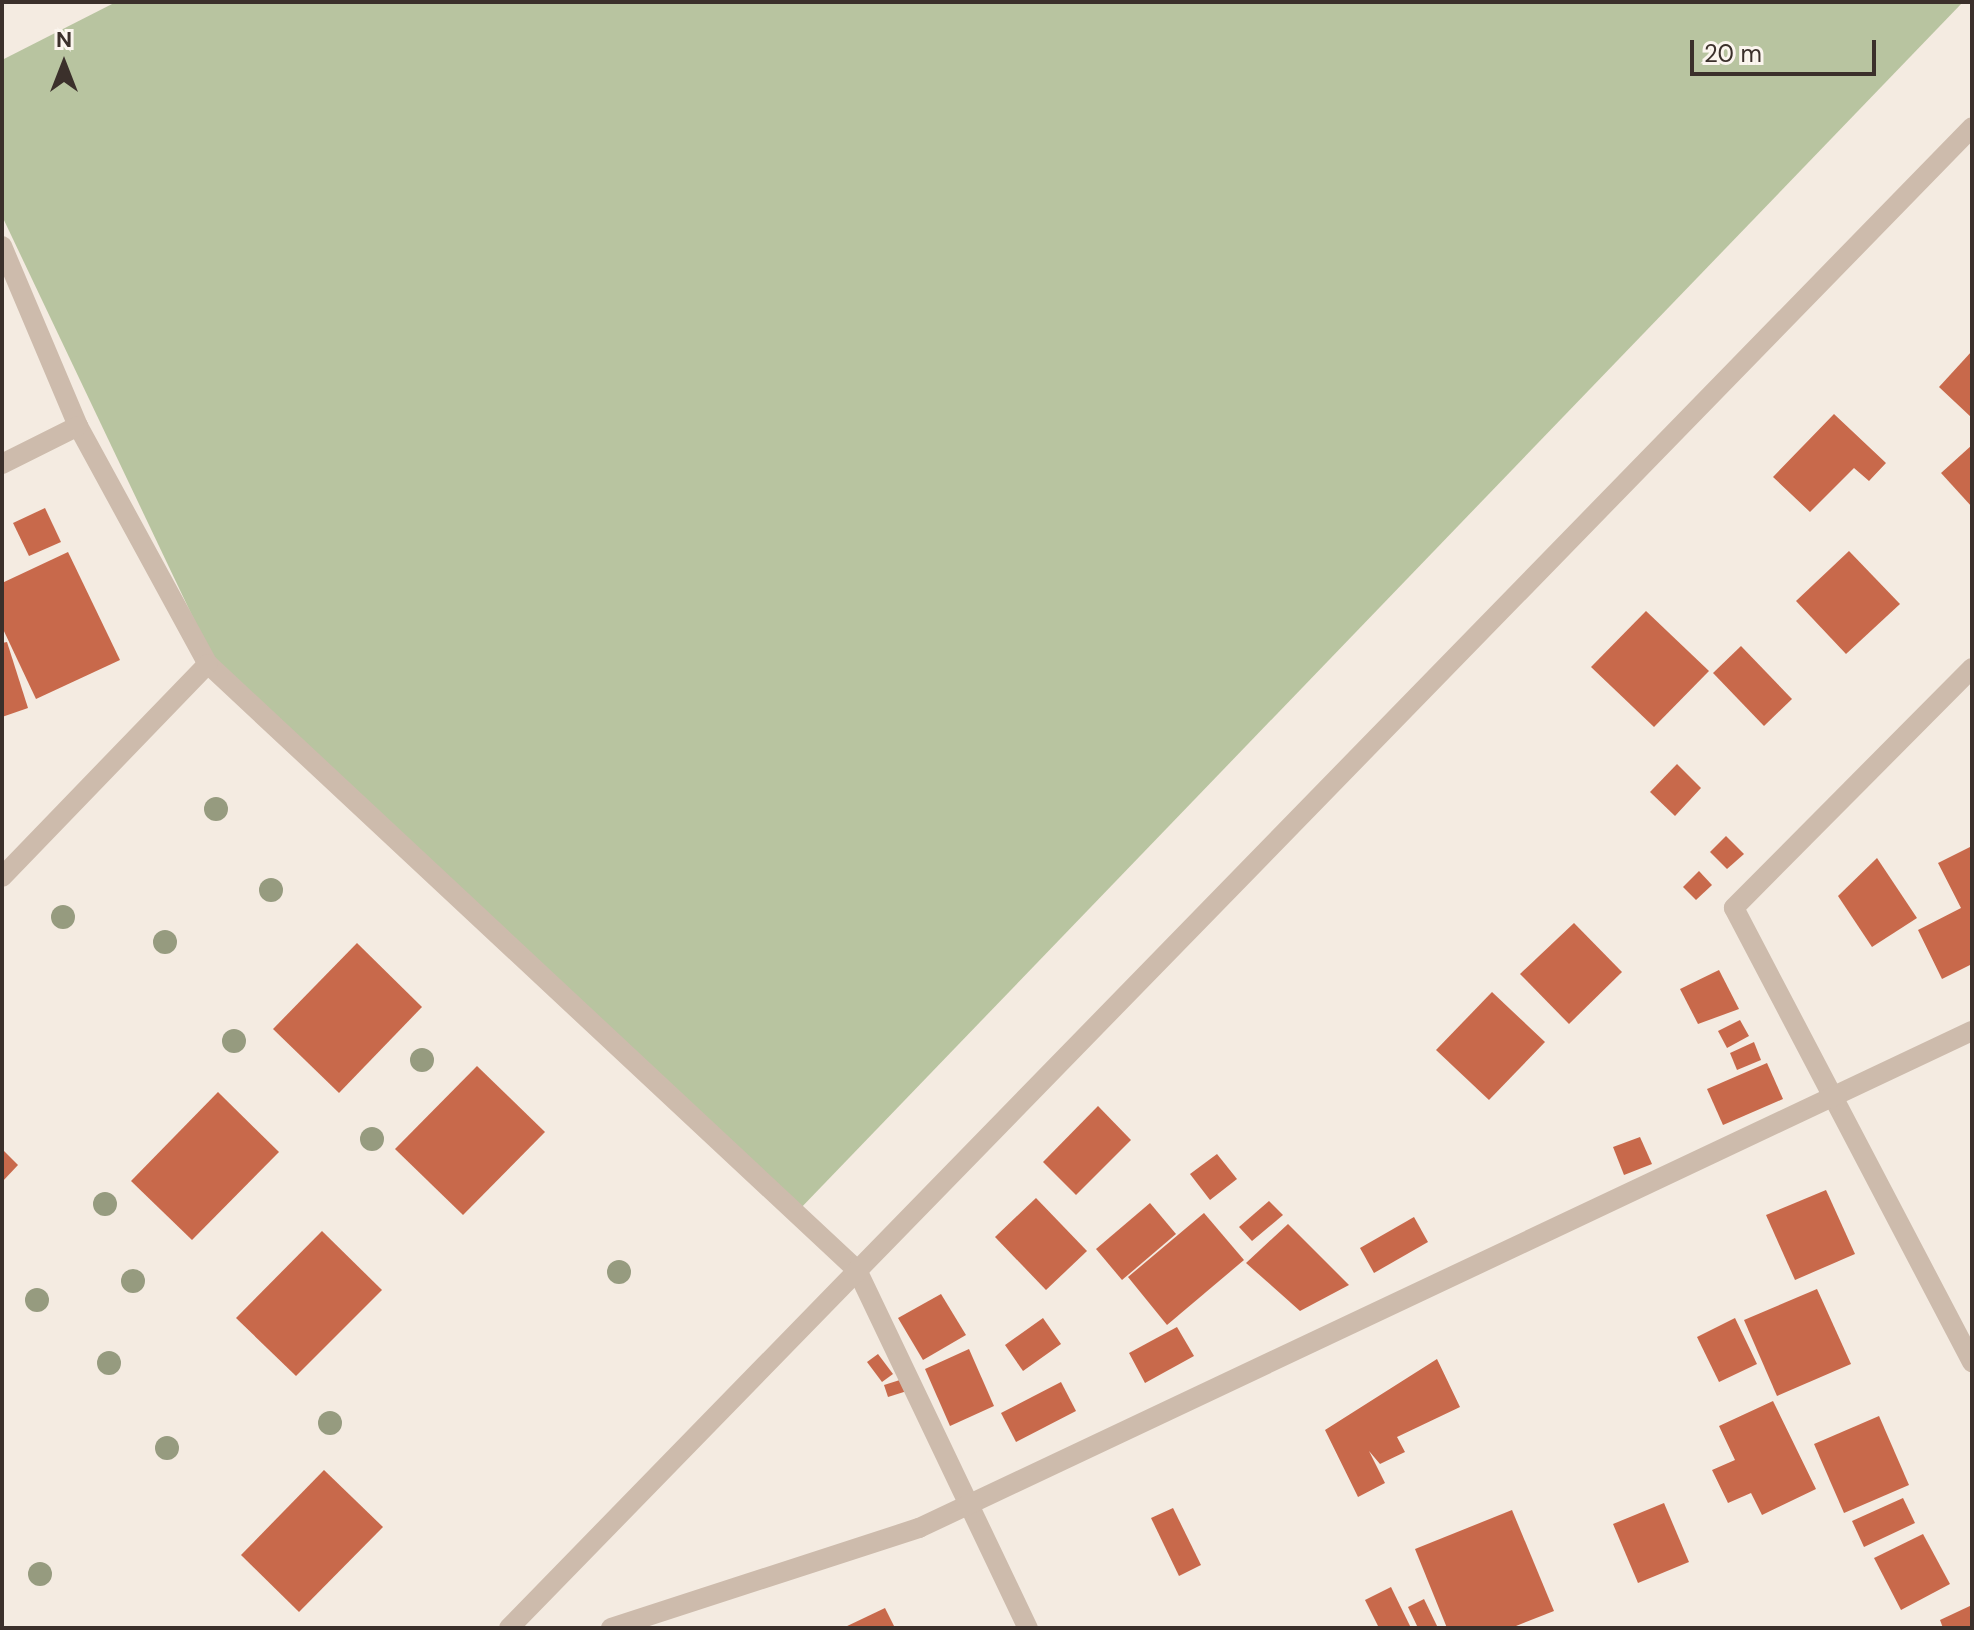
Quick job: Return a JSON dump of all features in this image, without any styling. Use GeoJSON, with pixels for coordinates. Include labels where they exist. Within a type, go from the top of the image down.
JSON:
{"type":"FeatureCollection","features":[{"type":"Feature","properties":{"kind":"street"},"geometry":{"type":"LineString","coordinates":[[509,1628],[1972,127]]}},
{"type":"Feature","properties":{"kind":"street"},"geometry":{"type":"LineString","coordinates":[[2,246],[78,426],[208,664],[857,1270],[1028,1628]]}},
{"type":"Feature","properties":{"kind":"street"},"geometry":{"type":"LineString","coordinates":[[2,464],[78,426]]}},
{"type":"Feature","properties":{"kind":"street"},"geometry":{"type":"LineString","coordinates":[[2,877],[208,664]]}},
{"type":"Feature","properties":{"kind":"street"},"geometry":{"type":"LineString","coordinates":[[1972,668],[1734,908],[1835,1093],[1972,1362]]}},
{"type":"Feature","properties":{"kind":"street"},"geometry":{"type":"LineString","coordinates":[[611,1628],[968,1505],[1835,1093],[1972,1031]]}},
{"type":"Feature","properties":{"kind":"green space"},"geometry":{"type":"Polygon","coordinates":[[[116,2],[1963,2],[797,1212],[227,689],[2,216],[2,60],[116,2]]]}},
{"type":"Feature","properties":{"kind":"building"},"geometry":{"type":"Polygon","coordinates":[[[1972,351],[1972,418],[1939,387],[1972,351]]]}},
{"type":"Feature","properties":{"kind":"building"},"geometry":{"type":"Polygon","coordinates":[[[1834,414],[1886,463],[1869,481],[1854,468],[1810,512],[1773,477],[1834,414]]]}},
{"type":"Feature","properties":{"kind":"building"},"geometry":{"type":"Polygon","coordinates":[[[1972,445],[1972,507],[1941,473],[1972,445]]]}},
{"type":"Feature","properties":{"kind":"building"},"geometry":{"type":"Polygon","coordinates":[[[45,508],[61,542],[29,556],[13,523],[45,508]]]}},
{"type":"Feature","properties":{"kind":"building"},"geometry":{"type":"Polygon","coordinates":[[[1849,551],[1900,604],[1846,654],[1796,601],[1849,551]]]}},
{"type":"Feature","properties":{"kind":"building"},"geometry":{"type":"Polygon","coordinates":[[[68,552],[120,660],[36,699],[2,627],[2,583],[68,552]]]}},
{"type":"Feature","properties":{"kind":"building"},"geometry":{"type":"Polygon","coordinates":[[[1646,611],[1709,671],[1654,727],[1591,667],[1646,611]]]}},
{"type":"Feature","properties":{"kind":"building"},"geometry":{"type":"Polygon","coordinates":[[[7,642],[28,708],[2,717],[2,643],[7,642]]]}},
{"type":"Feature","properties":{"kind":"building"},"geometry":{"type":"Polygon","coordinates":[[[1741,646],[1792,699],[1764,726],[1713,673],[1741,646]]]}},
{"type":"Feature","properties":{"kind":"building"},"geometry":{"type":"Polygon","coordinates":[[[1677,764],[1701,788],[1675,816],[1650,792],[1677,764]]]}},
{"type":"Feature","properties":{"kind":"building"},"geometry":{"type":"Polygon","coordinates":[[[1726,836],[1744,854],[1727,869],[1710,852],[1726,836]]]}},
{"type":"Feature","properties":{"kind":"building"},"geometry":{"type":"Polygon","coordinates":[[[1972,846],[1972,964],[1942,979],[1918,930],[1961,908],[1938,863],[1972,846]]]}},
{"type":"Feature","properties":{"kind":"building"},"geometry":{"type":"Polygon","coordinates":[[[1877,858],[1917,918],[1872,947],[1838,896],[1877,858]]]}},
{"type":"Feature","properties":{"kind":"building"},"geometry":{"type":"Polygon","coordinates":[[[1699,871],[1712,885],[1696,900],[1683,887],[1699,871]]]}},
{"type":"Feature","properties":{"kind":"building"},"geometry":{"type":"Polygon","coordinates":[[[1574,923],[1622,972],[1569,1024],[1520,974],[1574,923]]]}},
{"type":"Feature","properties":{"kind":"building"},"geometry":{"type":"Polygon","coordinates":[[[357,943],[422,1007],[339,1093],[273,1029],[357,943]]]}},
{"type":"Feature","properties":{"kind":"building"},"geometry":{"type":"Polygon","coordinates":[[[1719,970],[1739,1009],[1698,1024],[1680,989],[1719,970]]]}},
{"type":"Feature","properties":{"kind":"building"},"geometry":{"type":"Polygon","coordinates":[[[1492,992],[1545,1042],[1489,1100],[1436,1050],[1492,992]]]}},
{"type":"Feature","properties":{"kind":"building"},"geometry":{"type":"Polygon","coordinates":[[[1740,1020],[1749,1036],[1727,1048],[1718,1031],[1740,1020]]]}},
{"type":"Feature","properties":{"kind":"building"},"geometry":{"type":"Polygon","coordinates":[[[1754,1042],[1761,1060],[1737,1070],[1730,1053],[1754,1042]]]}},
{"type":"Feature","properties":{"kind":"building"},"geometry":{"type":"Polygon","coordinates":[[[1767,1063],[1783,1099],[1723,1125],[1707,1089],[1767,1063]]]}},
{"type":"Feature","properties":{"kind":"building"},"geometry":{"type":"Polygon","coordinates":[[[477,1066],[545,1132],[463,1215],[395,1149],[477,1066]]]}},
{"type":"Feature","properties":{"kind":"building"},"geometry":{"type":"Polygon","coordinates":[[[218,1092],[279,1152],[192,1240],[131,1181],[218,1092]]]}},
{"type":"Feature","properties":{"kind":"building"},"geometry":{"type":"Polygon","coordinates":[[[1098,1106],[1131,1140],[1076,1195],[1043,1162],[1098,1106]]]}},
{"type":"Feature","properties":{"kind":"building"},"geometry":{"type":"Polygon","coordinates":[[[1640,1137],[1652,1164],[1624,1175],[1613,1147],[1640,1137]]]}},
{"type":"Feature","properties":{"kind":"building"},"geometry":{"type":"Polygon","coordinates":[[[2,1149],[18,1165],[2,1182],[2,1149]]]}},
{"type":"Feature","properties":{"kind":"building"},"geometry":{"type":"Polygon","coordinates":[[[1217,1154],[1237,1179],[1210,1200],[1190,1174],[1217,1154]]]}},
{"type":"Feature","properties":{"kind":"building"},"geometry":{"type":"Polygon","coordinates":[[[1826,1190],[1855,1254],[1795,1280],[1766,1215],[1826,1190]]]}},
{"type":"Feature","properties":{"kind":"building"},"geometry":{"type":"Polygon","coordinates":[[[1036,1198],[1087,1251],[1046,1290],[995,1237],[1036,1198]]]}},
{"type":"Feature","properties":{"kind":"building"},"geometry":{"type":"Polygon","coordinates":[[[1269,1201],[1283,1215],[1252,1241],[1239,1227],[1269,1201]]]}},
{"type":"Feature","properties":{"kind":"building"},"geometry":{"type":"Polygon","coordinates":[[[1150,1203],[1176,1234],[1122,1280],[1096,1249],[1150,1203]]]}},
{"type":"Feature","properties":{"kind":"building"},"geometry":{"type":"Polygon","coordinates":[[[1204,1213],[1244,1260],[1167,1325],[1128,1277],[1204,1213]]]}},
{"type":"Feature","properties":{"kind":"building"},"geometry":{"type":"Polygon","coordinates":[[[1414,1217],[1428,1242],[1374,1273],[1360,1248],[1414,1217]]]}},
{"type":"Feature","properties":{"kind":"building"},"geometry":{"type":"Polygon","coordinates":[[[1288,1224],[1349,1285],[1300,1311],[1246,1263],[1288,1224]]]}},
{"type":"Feature","properties":{"kind":"building"},"geometry":{"type":"Polygon","coordinates":[[[322,1231],[382,1290],[296,1376],[236,1318],[322,1231]]]}},
{"type":"Feature","properties":{"kind":"building"},"geometry":{"type":"Polygon","coordinates":[[[1817,1289],[1851,1364],[1777,1396],[1744,1320],[1817,1289]]]}},
{"type":"Feature","properties":{"kind":"building"},"geometry":{"type":"Polygon","coordinates":[[[941,1294],[966,1335],[923,1360],[898,1318],[941,1294]]]}},
{"type":"Feature","properties":{"kind":"building"},"geometry":{"type":"Polygon","coordinates":[[[1043,1318],[1061,1344],[1023,1371],[1005,1345],[1043,1318]]]}},
{"type":"Feature","properties":{"kind":"building"},"geometry":{"type":"Polygon","coordinates":[[[1735,1318],[1757,1364],[1719,1382],[1697,1337],[1735,1318]]]}},
{"type":"Feature","properties":{"kind":"building"},"geometry":{"type":"Polygon","coordinates":[[[1177,1327],[1194,1356],[1145,1383],[1129,1353],[1177,1327]]]}},
{"type":"Feature","properties":{"kind":"building"},"geometry":{"type":"Polygon","coordinates":[[[969,1349],[994,1406],[950,1426],[925,1369],[969,1349]]]}},
{"type":"Feature","properties":{"kind":"building"},"geometry":{"type":"Polygon","coordinates":[[[878,1354],[893,1374],[882,1382],[867,1362],[878,1354]]]}},
{"type":"Feature","properties":{"kind":"building"},"geometry":{"type":"Polygon","coordinates":[[[1437,1359],[1460,1407],[1397,1437],[1405,1452],[1380,1464],[1369,1451],[1385,1483],[1358,1497],[1325,1430],[1437,1359]]]}},
{"type":"Feature","properties":{"kind":"building"},"geometry":{"type":"Polygon","coordinates":[[[903,1379],[907,1391],[888,1397],[884,1385],[903,1379]]]}},
{"type":"Feature","properties":{"kind":"building"},"geometry":{"type":"Polygon","coordinates":[[[1061,1382],[1076,1411],[1016,1442],[1001,1413],[1061,1382]]]}},
{"type":"Feature","properties":{"kind":"building"},"geometry":{"type":"Polygon","coordinates":[[[1773,1401],[1816,1489],[1762,1515],[1751,1493],[1728,1503],[1712,1470],[1735,1460],[1719,1426],[1773,1401]]]}},
{"type":"Feature","properties":{"kind":"building"},"geometry":{"type":"Polygon","coordinates":[[[1879,1416],[1909,1485],[1844,1513],[1814,1444],[1879,1416]]]}},
{"type":"Feature","properties":{"kind":"building"},"geometry":{"type":"Polygon","coordinates":[[[324,1470],[383,1527],[299,1612],[241,1555],[324,1470]]]}},
{"type":"Feature","properties":{"kind":"building"},"geometry":{"type":"Polygon","coordinates":[[[1903,1498],[1915,1523],[1864,1547],[1852,1521],[1903,1498]]]}},
{"type":"Feature","properties":{"kind":"building"},"geometry":{"type":"Polygon","coordinates":[[[1664,1503],[1689,1562],[1638,1583],[1613,1524],[1664,1503]]]}},
{"type":"Feature","properties":{"kind":"building"},"geometry":{"type":"Polygon","coordinates":[[[1173,1508],[1201,1565],[1179,1576],[1151,1518],[1173,1508]]]}},
{"type":"Feature","properties":{"kind":"building"},"geometry":{"type":"Polygon","coordinates":[[[1512,1510],[1554,1611],[1511,1628],[1447,1628],[1415,1549],[1512,1510]]]}},
{"type":"Feature","properties":{"kind":"building"},"geometry":{"type":"Polygon","coordinates":[[[1923,1534],[1950,1584],[1901,1610],[1874,1558],[1923,1534]]]}},
{"type":"Feature","properties":{"kind":"building"},"geometry":{"type":"Polygon","coordinates":[[[1391,1587],[1411,1628],[1379,1628],[1365,1600],[1391,1587]]]}},
{"type":"Feature","properties":{"kind":"building"},"geometry":{"type":"Polygon","coordinates":[[[1424,1599],[1438,1628],[1418,1628],[1408,1607],[1424,1599]]]}},
{"type":"Feature","properties":{"kind":"building"},"geometry":{"type":"Polygon","coordinates":[[[1972,1605],[1972,1628],[1943,1628],[1940,1620],[1972,1605]]]}},
{"type":"Feature","properties":{"kind":"building"},"geometry":{"type":"Polygon","coordinates":[[[885,1608],[895,1628],[843,1628],[885,1608]]]}}]}
